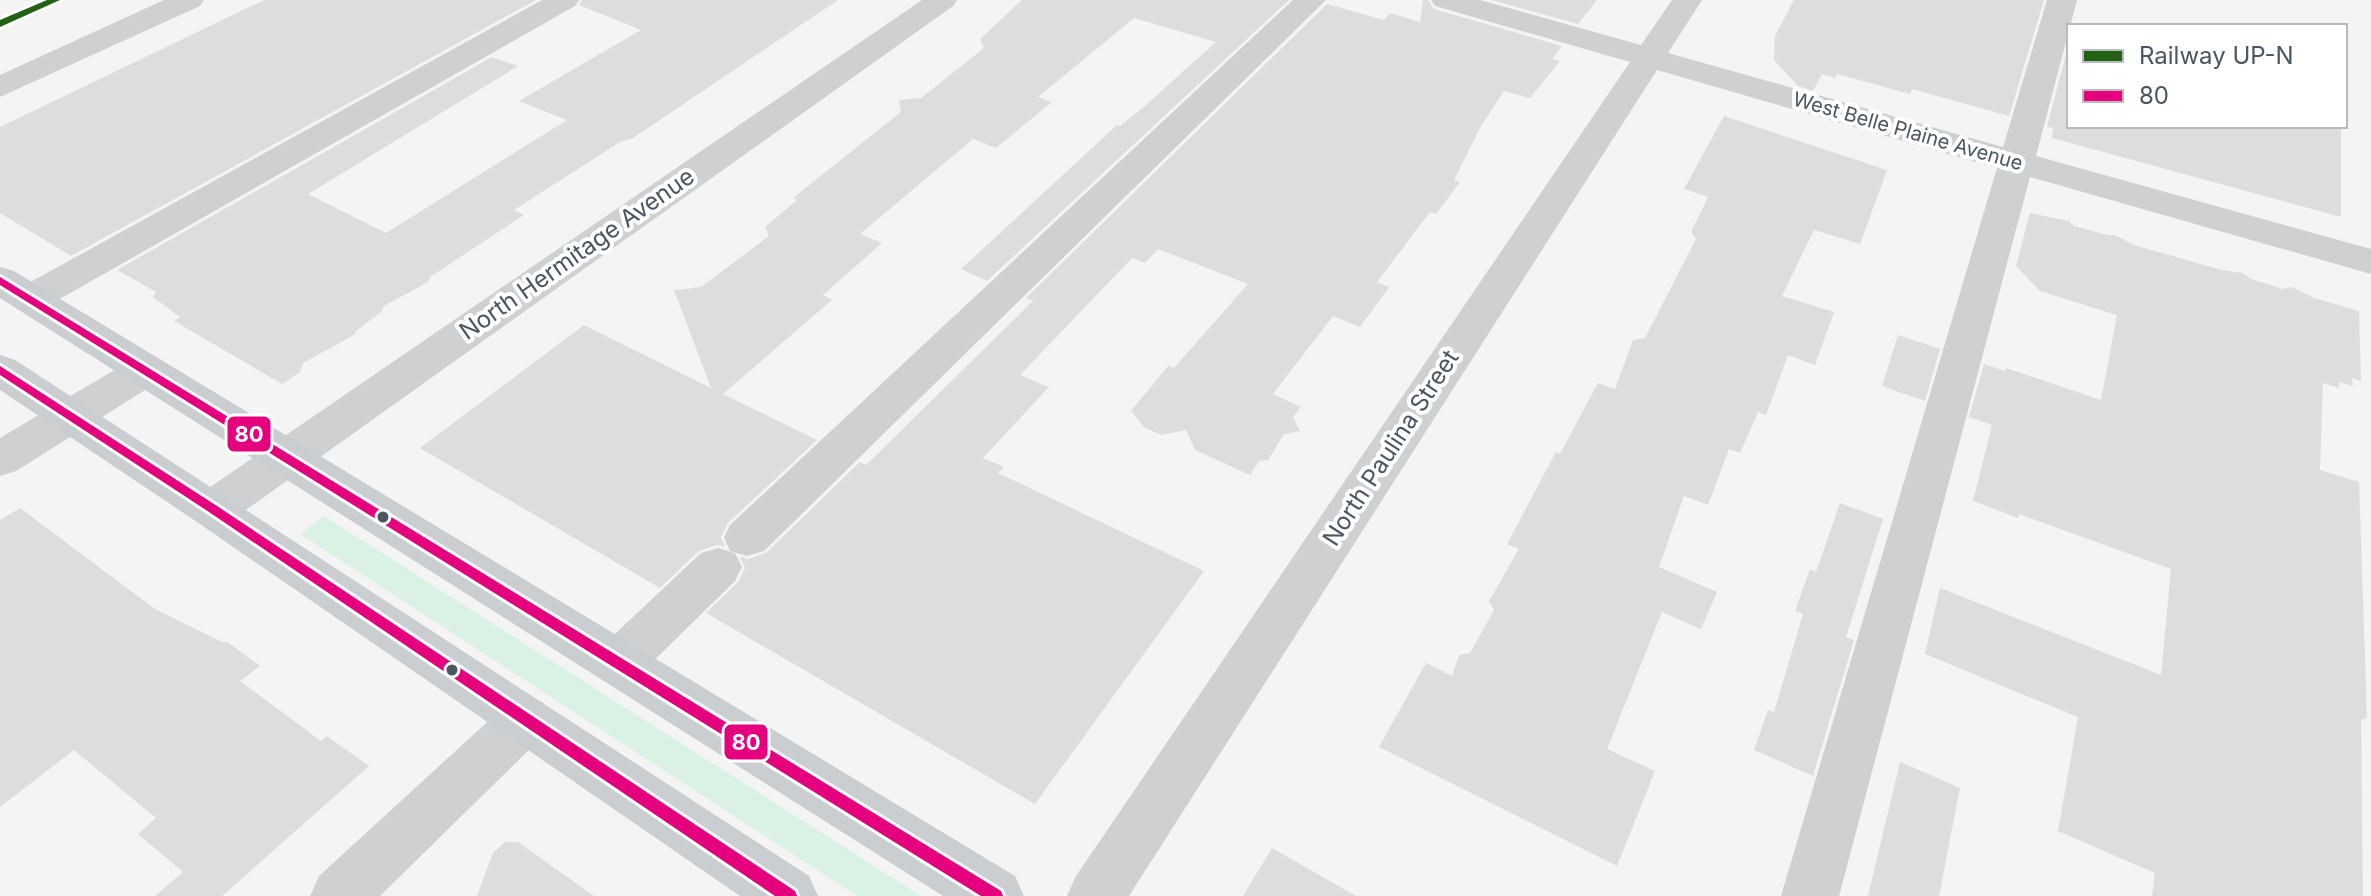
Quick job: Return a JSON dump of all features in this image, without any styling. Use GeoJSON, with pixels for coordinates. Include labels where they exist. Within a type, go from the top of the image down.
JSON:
{"type":"FeatureCollection","features":[{"type":"Feature","properties":{"kind":"main road"},"geometry":{"type":"LineString","coordinates":[[15,289],[995,896]]}},
{"type":"Feature","properties":{"kind":"main road"},"geometry":{"type":"LineString","coordinates":[[0,370],[213,509],[789,896]]}},
{"type":"Feature","properties":{"kind":"street"},"geometry":{"type":"LineString","coordinates":[[0,87],[189,0]]}},
{"type":"Feature","properties":{"kind":"street"},"geometry":{"type":"LineString","coordinates":[[15,289],[564,0]]}},
{"type":"Feature","properties":{"kind":"street","name":"North Hermitage Avenue"},"geometry":{"type":"LineString","coordinates":[[213,509],[942,0]]}},
{"type":"Feature","properties":{"kind":"street"},"geometry":{"type":"LineString","coordinates":[[618,663],[1311,0]]}},
{"type":"Feature","properties":{"kind":"street","name":"West Belle Plaine Avenue"},"geometry":{"type":"LineString","coordinates":[[1446,0],[2371,262]]}},
{"type":"Feature","properties":{"kind":"street","name":"North Paulina Street"},"geometry":{"type":"LineString","coordinates":[[1096,896],[1687,0]]}},
{"type":"Feature","properties":{"kind":"street"},"geometry":{"type":"LineString","coordinates":[[1810,896],[2062,0]]}},
{"type":"Feature","properties":{"kind":"street"},"geometry":{"type":"LineString","coordinates":[[0,459],[146,370]]}},
{"type":"Feature","properties":{"kind":"street"},"geometry":{"type":"LineString","coordinates":[[339,896],[526,719]]}},
{"type":"Feature","properties":{"kind":"green space"},"geometry":{"type":"Polygon","coordinates":[[[324,516],[921,896],[857,896],[300,534],[324,516]]]}},
{"type":"Feature","properties":{"kind":"building"},"geometry":{"type":"Polygon","coordinates":[[[264,0],[536,0],[71,256],[0,213],[0,127],[264,0]]]}},
{"type":"Feature","properties":{"kind":"building"},"geometry":{"type":"Polygon","coordinates":[[[582,0],[838,0],[633,138],[620,142],[514,210],[524,215],[430,277],[428,282],[384,306],[354,335],[303,363],[300,372],[282,384],[174,321],[180,317],[153,297],[156,292],[117,270],[492,57],[518,66],[308,194],[386,233],[567,120],[519,101],[641,30],[579,5],[582,0]]]}},
{"type":"Feature","properties":{"kind":"building"},"geometry":{"type":"Polygon","coordinates":[[[1022,0],[1289,0],[987,281],[961,269],[1117,125],[1120,126],[1146,105],[1216,42],[1134,18],[1038,97],[1052,102],[996,148],[973,139],[860,234],[882,243],[823,295],[832,300],[723,394],[817,440],[728,523],[721,537],[725,547],[717,545],[699,551],[660,588],[420,448],[584,325],[711,388],[674,290],[701,287],[769,236],[765,227],[797,200],[793,198],[901,112],[899,100],[921,98],[984,48],[980,39],[1022,0]]]}},
{"type":"Feature","properties":{"kind":"building"},"geometry":{"type":"Polygon","coordinates":[[[1423,0],[1428,0],[1434,9],[1562,46],[1552,59],[1560,61],[1530,98],[1504,91],[1481,126],[1454,180],[1460,182],[1436,214],[1430,212],[1377,282],[1389,287],[1360,327],[1333,316],[1273,394],[1301,407],[1293,417],[1300,431],[1284,434],[1268,460],[1259,461],[1250,475],[1195,450],[1186,430],[1162,435],[1145,428],[1131,411],[1168,366],[1174,368],[1248,284],[1158,249],[1145,263],[1132,258],[1020,375],[1049,387],[983,458],[1004,467],[998,473],[1204,571],[1035,804],[706,613],[738,582],[745,568],[740,557],[748,559],[766,553],[860,462],[866,465],[1033,301],[1026,298],[1327,4],[1384,20],[1390,13],[1420,22],[1423,0]]]}},
{"type":"Feature","properties":{"kind":"building"},"geometry":{"type":"Polygon","coordinates":[[[1491,0],[1597,0],[1578,24],[1491,0]]]}},
{"type":"Feature","properties":{"kind":"building"},"geometry":{"type":"Polygon","coordinates":[[[1794,0],[2044,0],[2009,116],[1912,89],[1910,94],[1837,74],[1835,78],[1822,74],[1813,91],[1798,86],[1774,60],[1775,36],[1794,0]]]}},
{"type":"Feature","properties":{"kind":"building"},"geometry":{"type":"Polygon","coordinates":[[[2067,50],[2067,128],[2341,128],[2341,217],[2052,138],[2053,128],[2047,127],[2067,50]]]}},
{"type":"Feature","properties":{"kind":"building"},"geometry":{"type":"Polygon","coordinates":[[[1724,116],[1887,170],[1860,244],[1814,230],[1782,296],[1834,312],[1815,365],[1788,355],[1766,415],[1758,412],[1740,453],[1729,449],[1708,505],[1684,496],[1659,567],[1717,592],[1701,629],[1662,612],[1607,749],[1655,771],[1617,866],[1379,747],[1426,663],[1452,676],[1459,655],[1470,653],[1494,610],[1489,601],[1519,549],[1507,544],[1556,452],[1560,454],[1598,383],[1615,389],[1633,340],[1645,338],[1696,239],[1691,232],[1708,197],[1684,189],[1724,116]]]}},
{"type":"Feature","properties":{"kind":"building"},"geometry":{"type":"Polygon","coordinates":[[[2030,213],[2069,221],[2074,226],[2115,235],[2134,245],[2243,273],[2251,279],[2283,289],[2292,287],[2314,298],[2359,311],[2361,381],[2352,378],[2353,386],[2339,382],[2339,388],[2323,383],[2320,470],[2359,482],[2367,718],[2361,720],[2363,896],[2152,896],[2155,873],[2058,831],[2078,717],[1925,654],[1940,588],[2161,675],[2171,569],[2019,514],[2018,518],[1973,501],[1992,425],[1969,417],[1984,364],[2005,371],[2006,368],[2101,400],[2117,315],[2040,291],[2016,266],[2030,213]]]}},
{"type":"Feature","properties":{"kind":"building"},"geometry":{"type":"Polygon","coordinates":[[[1898,335],[1940,349],[1925,401],[1882,386],[1898,335]]]}},
{"type":"Feature","properties":{"kind":"building"},"geometry":{"type":"Polygon","coordinates":[[[1840,503],[1883,519],[1846,637],[1854,640],[1813,776],[1754,750],[1768,710],[1774,712],[1803,614],[1795,611],[1810,569],[1816,572],[1840,503]]]}},
{"type":"Feature","properties":{"kind":"building"},"geometry":{"type":"Polygon","coordinates":[[[20,508],[155,609],[224,643],[226,641],[260,666],[240,681],[321,741],[327,736],[369,766],[222,896],[155,896],[183,872],[138,834],[156,818],[74,750],[0,807],[0,520],[20,508]]]}},
{"type":"Feature","properties":{"kind":"building"},"geometry":{"type":"Polygon","coordinates":[[[1900,762],[1960,788],[1939,896],[1868,896],[1900,762]]]}},
{"type":"Feature","properties":{"kind":"building"},"geometry":{"type":"Polygon","coordinates":[[[505,842],[518,842],[594,896],[477,896],[493,853],[505,842]]]}},
{"type":"Feature","properties":{"kind":"building"},"geometry":{"type":"Polygon","coordinates":[[[1272,848],[1356,896],[1243,896],[1272,848]]]}},
{"type":"Feature","properties":{"kind":"rail line","name":"UP-N"},"geometry":{"type":"LineString","coordinates":[[0,24],[55,0]]}},
{"type":"Feature","properties":{"kind":"transit line","name":"80"},"geometry":{"type":"LineString","coordinates":[[0,280],[995,896]]}},
{"type":"Feature","properties":{"kind":"transit line","name":"80"},"geometry":{"type":"LineString","coordinates":[[0,370],[213,509],[789,896]]}}]}
